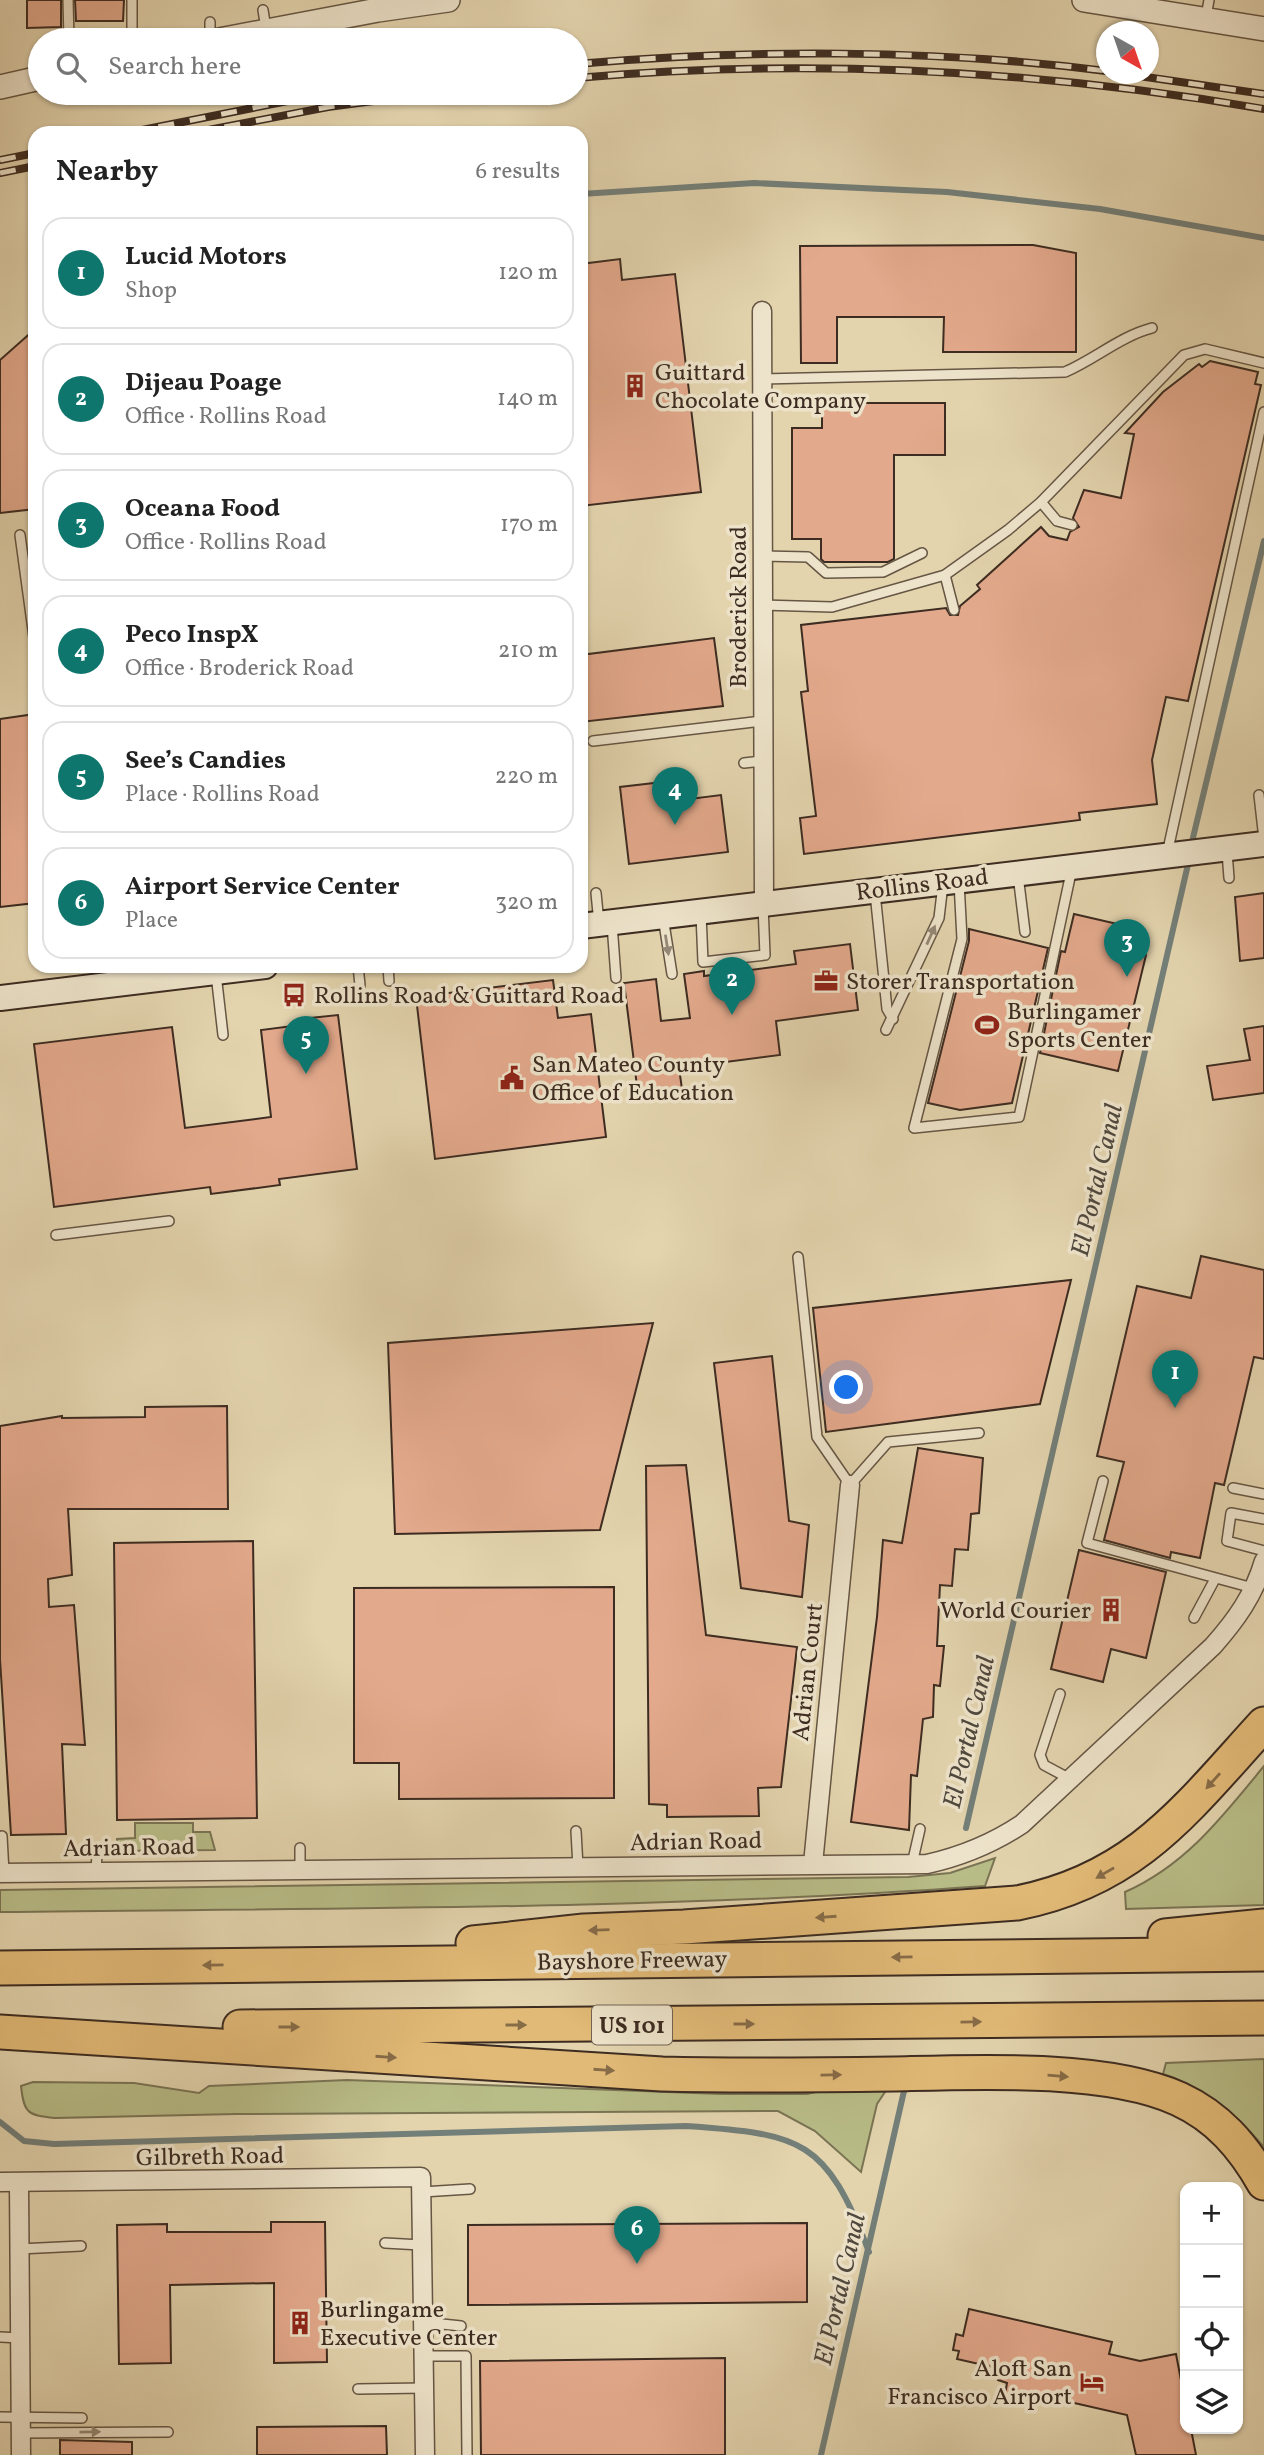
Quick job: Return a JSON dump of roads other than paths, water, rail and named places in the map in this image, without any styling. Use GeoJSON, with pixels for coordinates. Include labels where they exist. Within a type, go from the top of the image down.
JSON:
{"type":"FeatureCollection","features":[{"type":"Feature","properties":{"kind":"highway"},"geometry":{"type":"LineString","coordinates":[[281,1964],[584,1931],[684,1927],[1017,1902],[1056,1895],[1095,1878],[1130,1858],[1161,1834],[1264,1724]]}},
{"type":"Feature","properties":{"kind":"highway"},"geometry":{"type":"LineString","coordinates":[[945,1957],[1264,1926]]}},
{"type":"Feature","properties":{"kind":"highway","name":"Bayshore Freeway"},"geometry":{"type":"LineString","coordinates":[[0,1968],[1264,1954]]}},
{"type":"Feature","properties":{"kind":"highway","name":"US 101"},"geometry":{"type":"LineString","coordinates":[[0,2030],[1264,2018]]}},
{"type":"Feature","properties":{"kind":"highway"},"geometry":{"type":"LineString","coordinates":[[0,2030],[662,2074],[746,2076],[971,2072],[1105,2080],[1147,2088],[1178,2099],[1206,2114],[1248,2156],[1264,2183]]}},
{"type":"Feature","properties":{"kind":"main road","name":"Rollins Road"},"geometry":{"type":"LineString","coordinates":[[597,924],[1217,850],[1264,842]]}},
{"type":"Feature","properties":{"kind":"main road"},"geometry":{"type":"LineString","coordinates":[[0,998],[208,973]]}},
{"type":"Feature","properties":{"kind":"street"},"geometry":{"type":"LineString","coordinates":[[1091,0],[1207,9],[1264,29]]}},
{"type":"Feature","properties":{"kind":"street"},"geometry":{"type":"LineString","coordinates":[[228,28],[265,20],[322,16],[437,1]]}},
{"type":"Feature","properties":{"kind":"street"},"geometry":{"type":"LineString","coordinates":[[0,87],[28,81]]}},
{"type":"Feature","properties":{"kind":"street","name":"Broderick Road"},"geometry":{"type":"LineString","coordinates":[[762,312],[762,721],[753,762],[764,903]]}},
{"type":"Feature","properties":{"kind":"street","name":"Adrian Court"},"geometry":{"type":"LineString","coordinates":[[813,1864],[850,1485]]}},
{"type":"Feature","properties":{"kind":"street","name":"Adrian Road"},"geometry":{"type":"LineString","coordinates":[[2,1873],[912,1864],[958,1857],[991,1844],[1022,1824],[1072,1780],[1213,1646],[1236,1620],[1261,1573]]}},
{"type":"Feature","properties":{"kind":"street","name":"Gilbreth Road"},"geometry":{"type":"LineString","coordinates":[[0,2182],[421,2185]]}},
{"type":"Feature","properties":{"kind":"street"},"geometry":{"type":"LineString","coordinates":[[19,2183],[21,2455]]}},
{"type":"Feature","properties":{"kind":"street"},"geometry":{"type":"LineString","coordinates":[[421,2185],[425,2455]]}},
{"type":"Feature","properties":{"kind":"lane"},"geometry":{"type":"LineString","coordinates":[[68,0],[69,28]]}},
{"type":"Feature","properties":{"kind":"lane"},"geometry":{"type":"LineString","coordinates":[[132,0],[132,28]]}},
{"type":"Feature","properties":{"kind":"lane"},"geometry":{"type":"LineString","coordinates":[[762,379],[1065,372],[1092,360],[1135,333],[1152,328]]}},
{"type":"Feature","properties":{"kind":"lane"},"geometry":{"type":"LineString","coordinates":[[762,605],[832,607],[945,575],[1008,530],[1041,502],[1184,355],[1205,349],[1264,363]]}},
{"type":"Feature","properties":{"kind":"lane"},"geometry":{"type":"LineString","coordinates":[[1172,855],[1264,412]]}},
{"type":"Feature","properties":{"kind":"lane"},"geometry":{"type":"LineString","coordinates":[[1041,502],[1058,521],[1072,525]]}},
{"type":"Feature","properties":{"kind":"lane"},"geometry":{"type":"LineString","coordinates":[[20,535],[28,594]]}},
{"type":"Feature","properties":{"kind":"lane"},"geometry":{"type":"LineString","coordinates":[[762,556],[808,557],[826,573],[883,572],[922,553]]}},
{"type":"Feature","properties":{"kind":"lane"},"geometry":{"type":"LineString","coordinates":[[945,575],[954,610]]}},
{"type":"Feature","properties":{"kind":"lane"},"geometry":{"type":"LineString","coordinates":[[593,741],[762,721]]}},
{"type":"Feature","properties":{"kind":"lane"},"geometry":{"type":"LineString","coordinates":[[1258,795],[1264,842]]}},
{"type":"Feature","properties":{"kind":"lane"},"geometry":{"type":"LineString","coordinates":[[1217,850],[1229,878]]}},
{"type":"Feature","properties":{"kind":"lane"},"geometry":{"type":"LineString","coordinates":[[951,881],[962,939],[914,1128],[1019,1117],[1072,867]]}},
{"type":"Feature","properties":{"kind":"lane"},"geometry":{"type":"LineString","coordinates":[[1017,873],[1025,932]]}},
{"type":"Feature","properties":{"kind":"lane"},"geometry":{"type":"LineString","coordinates":[[886,1030],[939,918],[951,881]]}},
{"type":"Feature","properties":{"kind":"lane"},"geometry":{"type":"LineString","coordinates":[[874,890],[887,1009],[893,1019]]}},
{"type":"Feature","properties":{"kind":"lane"},"geometry":{"type":"LineString","coordinates":[[596,893],[597,924],[616,978]]}},
{"type":"Feature","properties":{"kind":"lane"},"geometry":{"type":"LineString","coordinates":[[701,911],[703,962],[765,955],[764,903]]}},
{"type":"Feature","properties":{"kind":"lane"},"geometry":{"type":"LineString","coordinates":[[663,916],[672,974]]}},
{"type":"Feature","properties":{"kind":"lane"},"geometry":{"type":"LineString","coordinates":[[216,973],[223,1035]]}},
{"type":"Feature","properties":{"kind":"lane"},"geometry":{"type":"LineString","coordinates":[[359,973],[360,985]]}},
{"type":"Feature","properties":{"kind":"lane"},"geometry":{"type":"LineString","coordinates":[[388,973],[389,981]]}},
{"type":"Feature","properties":{"kind":"lane"},"geometry":{"type":"LineString","coordinates":[[55,1235],[169,1221]]}},
{"type":"Feature","properties":{"kind":"lane"},"geometry":{"type":"LineString","coordinates":[[798,1257],[817,1437],[850,1485],[888,1442],[979,1433]]}},
{"type":"Feature","properties":{"kind":"lane"},"geometry":{"type":"LineString","coordinates":[[1103,1481],[1087,1543],[1215,1579],[1261,1573]]}},
{"type":"Feature","properties":{"kind":"lane"},"geometry":{"type":"LineString","coordinates":[[1233,1488],[1264,1494]]}},
{"type":"Feature","properties":{"kind":"lane"},"geometry":{"type":"LineString","coordinates":[[1264,1519],[1231,1513],[1227,1541],[1264,1552]]}},
{"type":"Feature","properties":{"kind":"lane"},"geometry":{"type":"LineString","coordinates":[[1194,1618],[1215,1579]]}},
{"type":"Feature","properties":{"kind":"lane"},"geometry":{"type":"LineString","coordinates":[[1060,1694],[1040,1755],[1044,1765],[1072,1780]]}},
{"type":"Feature","properties":{"kind":"lane"},"geometry":{"type":"LineString","coordinates":[[912,1864],[920,1829]]}},
{"type":"Feature","properties":{"kind":"lane"},"geometry":{"type":"LineString","coordinates":[[576,1831],[578,1867]]}},
{"type":"Feature","properties":{"kind":"lane"},"geometry":{"type":"LineString","coordinates":[[2,1836],[2,1873]]}},
{"type":"Feature","properties":{"kind":"lane"},"geometry":{"type":"LineString","coordinates":[[300,1848],[300,1870]]}},
{"type":"Feature","properties":{"kind":"lane"},"geometry":{"type":"LineString","coordinates":[[96,1872],[97,1853]]}},
{"type":"Feature","properties":{"kind":"lane"},"geometry":{"type":"LineString","coordinates":[[421,2185],[470,2189]]}},
{"type":"Feature","properties":{"kind":"lane"},"geometry":{"type":"LineString","coordinates":[[385,2243],[421,2245]]}},
{"type":"Feature","properties":{"kind":"lane"},"geometry":{"type":"LineString","coordinates":[[19,2249],[81,2246]]}},
{"type":"Feature","properties":{"kind":"lane"},"geometry":{"type":"LineString","coordinates":[[423,2322],[461,2326]]}},
{"type":"Feature","properties":{"kind":"lane"},"geometry":{"type":"LineString","coordinates":[[0,2337],[21,2337]]}},
{"type":"Feature","properties":{"kind":"lane"},"geometry":{"type":"LineString","coordinates":[[423,2356],[466,2356],[467,2455]]}},
{"type":"Feature","properties":{"kind":"lane"},"geometry":{"type":"LineString","coordinates":[[358,2389],[424,2388]]}},
{"type":"Feature","properties":{"kind":"lane"},"geometry":{"type":"LineString","coordinates":[[0,2417],[22,2425],[168,2432]]}},
{"type":"Feature","properties":{"kind":"lane"},"geometry":{"type":"LineString","coordinates":[[22,2425],[82,2418]]}},
{"type":"Feature","properties":{"kind":"waterway"},"geometry":{"type":"LineString","coordinates":[[588,194],[754,183],[947,192],[1100,209],[1264,238]]}},
{"type":"Feature","properties":{"kind":"waterway","name":"El Portal Canal"},"geometry":{"type":"LineString","coordinates":[[1191,846],[1264,541]]}},
{"type":"Feature","properties":{"kind":"waterway","name":"El Portal Canal"},"geometry":{"type":"LineString","coordinates":[[966,1828],[1189,860]]}},
{"type":"Feature","properties":{"kind":"waterway","name":"El Portal Canal"},"geometry":{"type":"LineString","coordinates":[[821,2455],[904,2091]]}},
{"type":"Feature","properties":{"kind":"waterway"},"geometry":{"type":"LineString","coordinates":[[0,2122],[24,2141],[54,2144],[686,2126],[757,2133],[784,2140],[805,2150],[823,2165],[839,2186],[854,2214],[869,2252]]}},
{"type":"Feature","properties":{"kind":"railway"},"geometry":{"type":"LineString","coordinates":[[588,63],[707,56],[841,54],[976,59],[1096,70]]}},
{"type":"Feature","properties":{"kind":"railway"},"geometry":{"type":"LineString","coordinates":[[588,77],[748,69],[921,71],[1093,85],[1264,109]]}},
{"type":"Feature","properties":{"kind":"railway"},"geometry":{"type":"LineString","coordinates":[[1159,79],[1264,94]]}},
{"type":"Feature","properties":{"kind":"railway"},"geometry":{"type":"LineString","coordinates":[[162,126],[268,105]]}},
{"type":"Feature","properties":{"kind":"railway"},"geometry":{"type":"LineString","coordinates":[[229,126],[343,105]]}},
{"type":"Feature","properties":{"kind":"railway"},"geometry":{"type":"LineString","coordinates":[[0,160],[28,154]]}},
{"type":"Feature","properties":{"kind":"railway"},"geometry":{"type":"LineString","coordinates":[[0,173],[28,167]]}},
{"type":"Feature","properties":{"kind":"place","name":"Guittard Chocolate Company"},"geometry":{"type":"Point","coordinates":[635,386]}},
{"type":"Feature","properties":{"kind":"place","name":"Peco InspX"},"geometry":{"type":"Point","coordinates":[675,825]}},
{"type":"Feature","properties":{"kind":"place","name":"Oceana Food"},"geometry":{"type":"Point","coordinates":[1127,977]}},
{"type":"Feature","properties":{"kind":"place","name":"Storer Transportation"},"geometry":{"type":"Point","coordinates":[826,981]}},
{"type":"Feature","properties":{"kind":"place","name":"Rollins Road & Guittard Road"},"geometry":{"type":"Point","coordinates":[294,995]}},
{"type":"Feature","properties":{"kind":"place","name":"Dijeau Poage"},"geometry":{"type":"Point","coordinates":[732,1015]}},
{"type":"Feature","properties":{"kind":"place","name":"Burlingamer Sports Center"},"geometry":{"type":"Point","coordinates":[987,1025]}},
{"type":"Feature","properties":{"kind":"place","name":"See’s Candies"},"geometry":{"type":"Point","coordinates":[306,1074]}},
{"type":"Feature","properties":{"kind":"place","name":"San Mateo County Office of Education"},"geometry":{"type":"Point","coordinates":[512,1078]}},
{"type":"Feature","properties":{"kind":"place","name":"Lucid Motors"},"geometry":{"type":"Point","coordinates":[1175,1408]}},
{"type":"Feature","properties":{"kind":"place","name":"World Courier"},"geometry":{"type":"Point","coordinates":[1111,1610]}},
{"type":"Feature","properties":{"kind":"place","name":"Airport Service Center"},"geometry":{"type":"Point","coordinates":[637,2264]}},
{"type":"Feature","properties":{"kind":"place","name":"Burlingame Executive Center"},"geometry":{"type":"Point","coordinates":[300,2323]}},
{"type":"Feature","properties":{"kind":"place","name":"Aloft San Francisco Airport"},"geometry":{"type":"Point","coordinates":[1092,2382]}}]}
